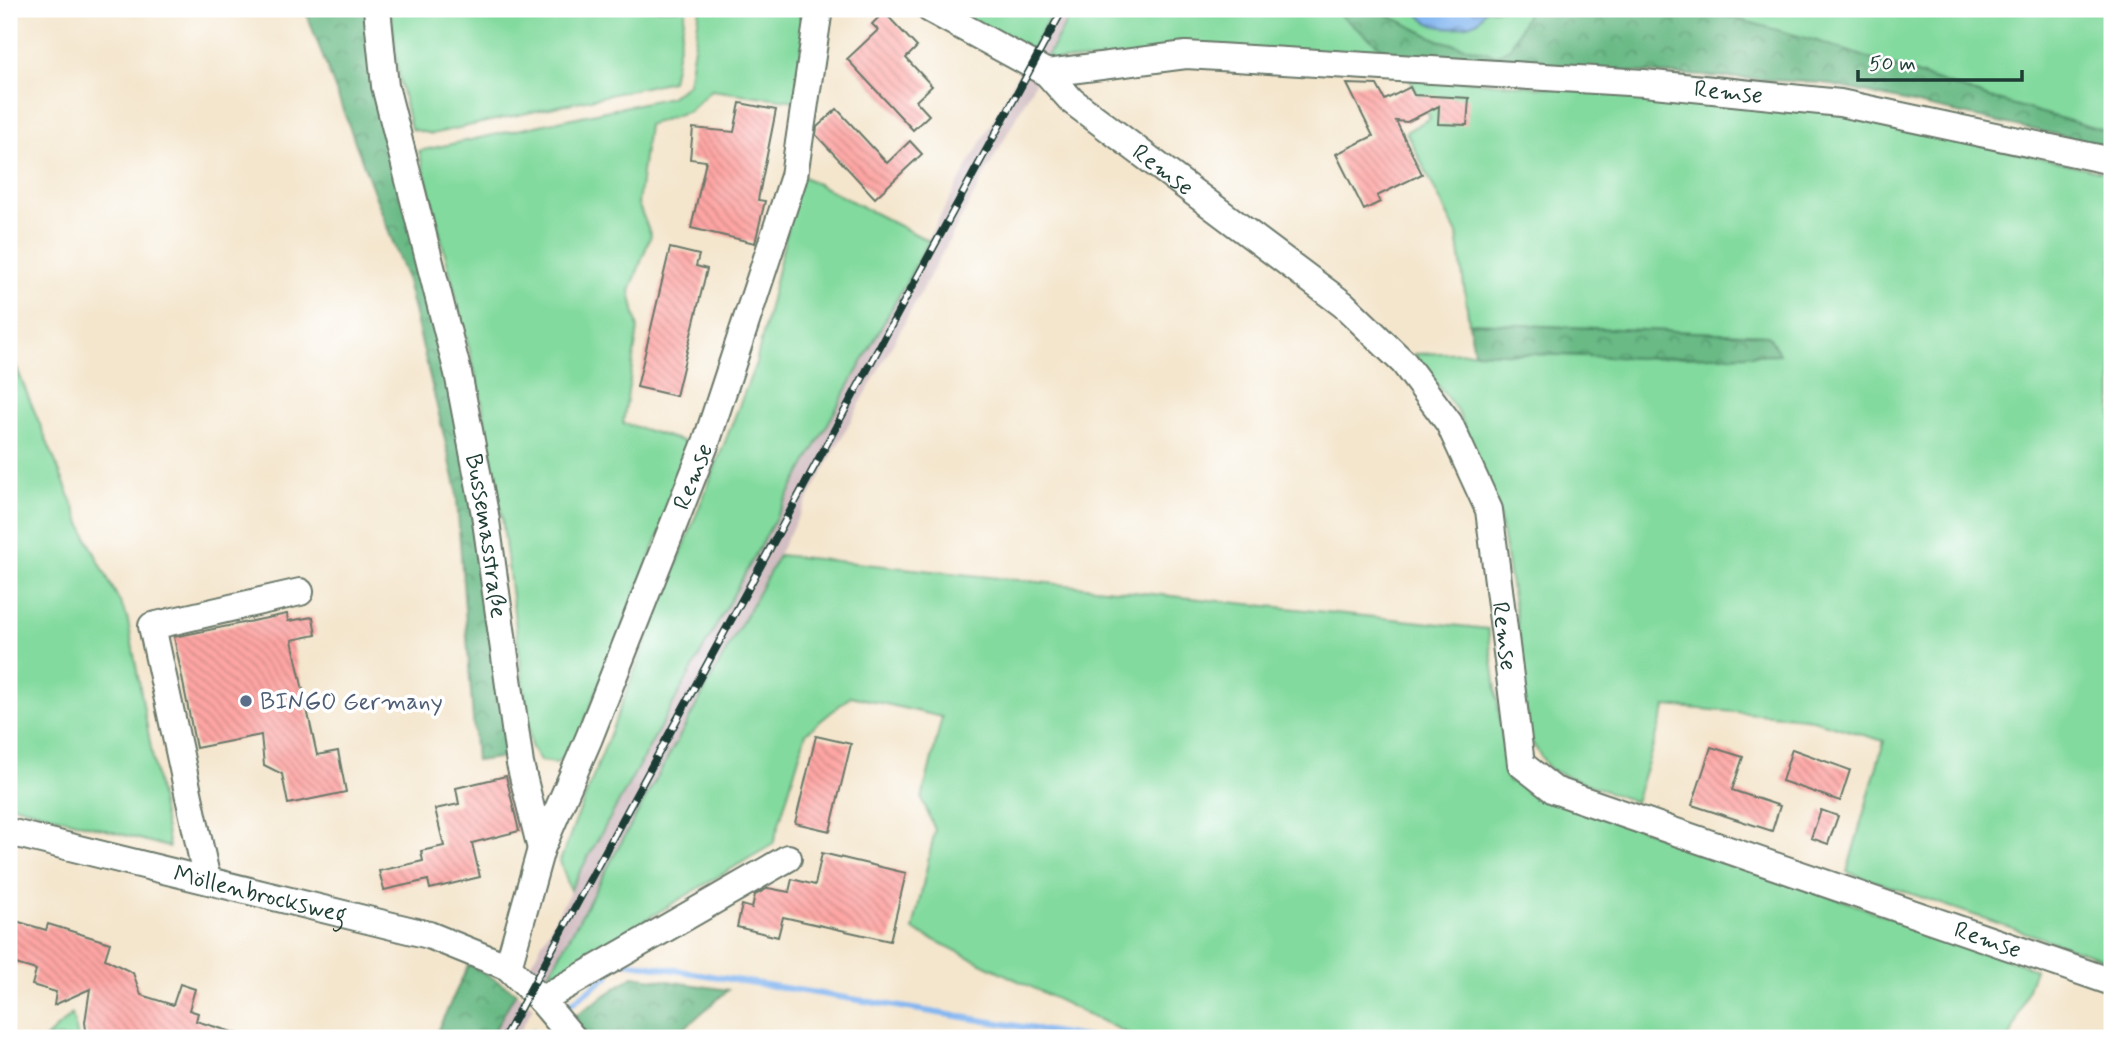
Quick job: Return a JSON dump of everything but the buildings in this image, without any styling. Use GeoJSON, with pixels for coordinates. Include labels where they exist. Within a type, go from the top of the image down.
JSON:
{"type":"FeatureCollection","features":[{"type":"Feature","properties":{"kind":"street","name":"Bussemasstraße"},"geometry":{"type":"LineString","coordinates":[[377,9],[385,86],[458,373],[485,514],[520,764],[541,849],[508,967]]}},
{"type":"Feature","properties":{"kind":"street","name":"Remse"},"geometry":{"type":"LineString","coordinates":[[541,849],[590,738],[707,440],[794,176],[818,9]]}},
{"type":"Feature","properties":{"kind":"street","name":"Remse"},"geometry":{"type":"LineString","coordinates":[[930,9],[1047,73],[1072,101],[1344,305],[1404,363],[1449,423],[1489,510],[1521,764],[1554,790],[2112,982]]}},
{"type":"Feature","properties":{"kind":"street","name":"Remse"},"geometry":{"type":"LineString","coordinates":[[1047,73],[1186,55],[1644,83],[1840,103],[2112,162]]}},
{"type":"Feature","properties":{"kind":"street"},"geometry":{"type":"LineString","coordinates":[[207,880],[152,626],[300,593]]}},
{"type":"Feature","properties":{"kind":"street","name":"Möllenbrocksweg"},"geometry":{"type":"LineString","coordinates":[[9,832],[429,935],[508,967]]}},
{"type":"Feature","properties":{"kind":"street"},"geometry":{"type":"LineString","coordinates":[[541,1000],[788,858]]}},
{"type":"Feature","properties":{"kind":"street"},"geometry":{"type":"LineString","coordinates":[[508,967],[573,1038]]}},
{"type":"Feature","properties":{"kind":"shaded area"},"geometry":{"type":"Polygon","coordinates":[[[1054,9],[1074,9],[1045,60],[1029,53],[1054,9]]]}},
{"type":"Feature","properties":{"kind":"shaded area"},"geometry":{"type":"Polygon","coordinates":[[[1021,69],[1037,79],[542,988],[526,972],[1021,69]]]}},
{"type":"Feature","properties":{"kind":"shaded area"},"geometry":{"type":"Polygon","coordinates":[[[516,992],[533,1007],[516,1038],[490,1038],[516,992]]]}},
{"type":"Feature","properties":{"kind":"green space"},"geometry":{"type":"Polygon","coordinates":[[[305,9],[368,9],[459,423],[512,756],[476,761],[456,486],[406,277],[305,9]]]}},
{"type":"Feature","properties":{"kind":"green space"},"geometry":{"type":"Polygon","coordinates":[[[390,9],[686,9],[672,81],[432,134],[411,129],[399,78],[390,9]]]}},
{"type":"Feature","properties":{"kind":"green space"},"geometry":{"type":"Polygon","coordinates":[[[700,9],[808,9],[795,101],[711,90],[689,111],[648,125],[638,204],[651,235],[630,291],[638,329],[623,423],[695,445],[574,748],[556,763],[540,761],[531,746],[502,518],[480,392],[419,151],[670,97],[688,84],[700,9]]]}},
{"type":"Feature","properties":{"kind":"green space"},"geometry":{"type":"Polygon","coordinates":[[[946,9],[1054,9],[1029,53],[946,9]]]}},
{"type":"Feature","properties":{"kind":"green space"},"geometry":{"type":"Polygon","coordinates":[[[1074,9],[2112,9],[2112,147],[1823,83],[1395,58],[1045,60],[1074,9]]]}},
{"type":"Feature","properties":{"kind":"green space"},"geometry":{"type":"Polygon","coordinates":[[[1332,9],[1376,9],[1438,40],[1497,55],[1511,47],[1529,9],[1701,9],[1817,41],[1990,98],[2112,133],[2112,147],[1823,83],[1395,58],[1332,9]]]}},
{"type":"Feature","properties":{"kind":"green space"},"geometry":{"type":"Polygon","coordinates":[[[1408,76],[1837,111],[2112,174],[2112,925],[2104,959],[1847,872],[1884,741],[1806,718],[1666,706],[1635,802],[1550,770],[1529,738],[1516,615],[1498,508],[1458,412],[1414,354],[1474,352],[1642,358],[1779,354],[1768,335],[1469,323],[1457,234],[1406,132],[1430,118],[1408,76]]]}},
{"type":"Feature","properties":{"kind":"green space"},"geometry":{"type":"Polygon","coordinates":[[[800,175],[929,241],[570,890],[560,861],[756,363],[800,175]]]}},
{"type":"Feature","properties":{"kind":"green space"},"geometry":{"type":"Polygon","coordinates":[[[1469,323],[1768,335],[1780,354],[1642,358],[1474,352],[1469,323]]]}},
{"type":"Feature","properties":{"kind":"green space"},"geometry":{"type":"Polygon","coordinates":[[[9,350],[88,540],[127,616],[169,847],[9,804],[9,350]]]}},
{"type":"Feature","properties":{"kind":"green space"},"geometry":{"type":"Polygon","coordinates":[[[779,555],[1488,629],[1508,781],[2035,969],[2010,1038],[1135,1037],[913,930],[935,830],[922,799],[942,717],[851,696],[806,733],[773,844],[547,978],[779,555]]]}},
{"type":"Feature","properties":{"kind":"green space"},"geometry":{"type":"Polygon","coordinates":[[[469,964],[516,992],[490,1038],[434,1038],[469,964]]]}},
{"type":"Feature","properties":{"kind":"green space"},"geometry":{"type":"Polygon","coordinates":[[[633,976],[728,990],[673,1038],[585,1038],[572,1018],[633,976]]]}},
{"type":"Feature","properties":{"kind":"green space"},"geometry":{"type":"Polygon","coordinates":[[[72,1014],[78,1038],[46,1038],[72,1014]]]}},
{"type":"Feature","properties":{"kind":"water"},"geometry":{"type":"Polygon","coordinates":[[[1415,9],[1486,9],[1478,21],[1452,28],[1435,26],[1421,17],[1415,9]]]}},
{"type":"Feature","properties":{"kind":"waterway"},"geometry":{"type":"LineString","coordinates":[[626,962],[1090,1038]]}},
{"type":"Feature","properties":{"kind":"waterway"},"geometry":{"type":"LineString","coordinates":[[564,1009],[609,975]]}},
{"type":"Feature","properties":{"kind":"waterway"},"geometry":{"type":"LineString","coordinates":[[529,1038],[532,1032]]}},
{"type":"Feature","properties":{"kind":"railway"},"geometry":{"type":"LineString","coordinates":[[504,1038],[1063,9]]}},
{"type":"Feature","properties":{"kind":"place","name":"BINGO Germany"},"geometry":{"type":"Point","coordinates":[246,701]}}]}
